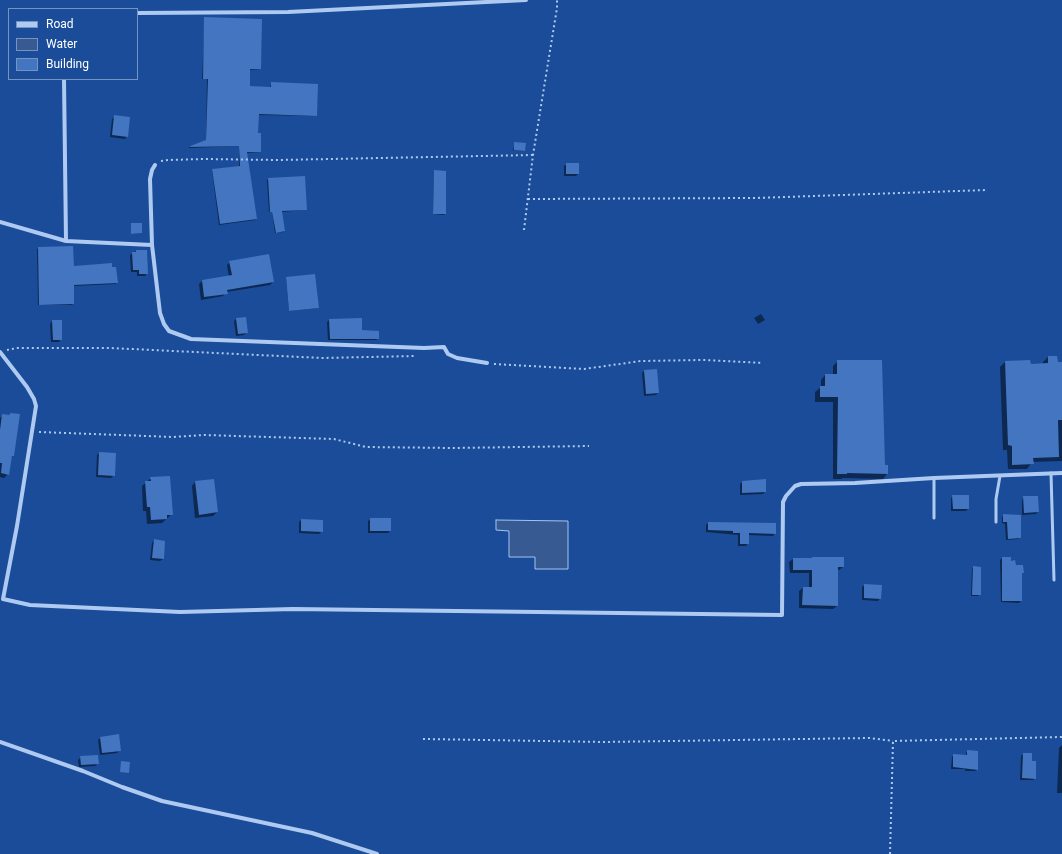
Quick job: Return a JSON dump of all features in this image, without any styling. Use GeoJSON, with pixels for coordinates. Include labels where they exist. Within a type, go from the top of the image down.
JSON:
{"type":"FeatureCollection","features":[{"type":"Feature","properties":{"kind":"street"},"geometry":{"type":"LineString","coordinates":[[138,13],[288,12],[526,0]]}},
{"type":"Feature","properties":{"kind":"street"},"geometry":{"type":"LineString","coordinates":[[64,80],[66,241]]}},
{"type":"Feature","properties":{"kind":"street"},"geometry":{"type":"LineString","coordinates":[[155,165],[150,179],[152,245],[160,313],[164,324],[169,331],[191,339],[424,348],[444,347],[448,354],[457,358],[487,363]]}},
{"type":"Feature","properties":{"kind":"street"},"geometry":{"type":"LineString","coordinates":[[0,222],[66,241],[152,245]]}},
{"type":"Feature","properties":{"kind":"street"},"geometry":{"type":"LineString","coordinates":[[0,352],[27,387],[36,406],[17,526],[3,600],[30,605],[180,612],[293,609],[782,615],[783,502],[795,486],[801,484],[855,483],[1062,473]]}},
{"type":"Feature","properties":{"kind":"street"},"geometry":{"type":"LineString","coordinates":[[0,742],[162,801],[312,833],[377,854]]}},
{"type":"Feature","properties":{"kind":"lane"},"geometry":{"type":"LineString","coordinates":[[1051,473],[1054,580]]}},
{"type":"Feature","properties":{"kind":"lane"},"geometry":{"type":"LineString","coordinates":[[996,522],[996,500],[1000,476]]}},
{"type":"Feature","properties":{"kind":"lane"},"geometry":{"type":"LineString","coordinates":[[934,478],[934,518]]}},
{"type":"Feature","properties":{"kind":"path"},"geometry":{"type":"LineString","coordinates":[[524,230],[533,155],[557,8],[557,0]]}},
{"type":"Feature","properties":{"kind":"path"},"geometry":{"type":"LineString","coordinates":[[155,165],[160,161],[173,159],[279,160],[533,155]]}},
{"type":"Feature","properties":{"kind":"path"},"geometry":{"type":"LineString","coordinates":[[528,199],[756,198],[987,190]]}},
{"type":"Feature","properties":{"kind":"path"},"geometry":{"type":"LineString","coordinates":[[6,350],[17,348],[110,348],[322,358],[417,356],[424,348]]}},
{"type":"Feature","properties":{"kind":"path"},"geometry":{"type":"LineString","coordinates":[[487,363],[584,369],[641,361],[703,360],[763,363]]}},
{"type":"Feature","properties":{"kind":"path"},"geometry":{"type":"LineString","coordinates":[[32,432],[173,437],[204,435],[334,439],[366,447],[452,448],[589,446]]}},
{"type":"Feature","properties":{"kind":"path"},"geometry":{"type":"LineString","coordinates":[[423,739],[604,742],[869,738],[893,741],[1062,737]]}},
{"type":"Feature","properties":{"kind":"path"},"geometry":{"type":"LineString","coordinates":[[890,854],[893,741]]}},
{"type":"Feature","properties":{"kind":"water"},"geometry":{"type":"Polygon","coordinates":[[[496,520],[568,521],[568,569],[535,569],[535,557],[509,557],[509,531],[496,530],[496,520]]]}},
{"type":"Feature","properties":{"kind":"building"},"geometry":{"type":"Polygon","coordinates":[[[204,17],[262,19],[261,69],[250,69],[250,86],[271,87],[271,82],[318,84],[317,116],[259,114],[258,133],[261,133],[261,152],[247,152],[257,219],[220,224],[212,169],[240,166],[239,146],[190,147],[206,140],[208,79],[203,79],[204,17]]]}},
{"type":"Feature","properties":{"kind":"building"},"geometry":{"type":"Polygon","coordinates":[[[114,115],[130,117],[128,137],[112,135],[114,115]]]}},
{"type":"Feature","properties":{"kind":"building"},"geometry":{"type":"Polygon","coordinates":[[[514,142],[526,143],[525,151],[514,150],[514,142]]]}},
{"type":"Feature","properties":{"kind":"building"},"geometry":{"type":"Polygon","coordinates":[[[566,163],[579,163],[579,174],[566,174],[566,163]]]}},
{"type":"Feature","properties":{"kind":"building"},"geometry":{"type":"Polygon","coordinates":[[[434,170],[446,171],[446,214],[433,214],[434,170]]]}},
{"type":"Feature","properties":{"kind":"building"},"geometry":{"type":"Polygon","coordinates":[[[305,176],[307,210],[282,211],[285,231],[276,233],[272,212],[270,212],[268,178],[305,176]]]}},
{"type":"Feature","properties":{"kind":"building"},"geometry":{"type":"Polygon","coordinates":[[[131,223],[142,223],[142,233],[131,234],[131,223]]]}},
{"type":"Feature","properties":{"kind":"building"},"geometry":{"type":"Polygon","coordinates":[[[73,246],[74,266],[112,263],[112,267],[116,267],[118,283],[74,285],[74,304],[39,305],[38,247],[73,246]]]}},
{"type":"Feature","properties":{"kind":"building"},"geometry":{"type":"Polygon","coordinates":[[[136,250],[147,250],[148,274],[139,274],[139,270],[133,270],[132,252],[136,252],[136,250]]]}},
{"type":"Feature","properties":{"kind":"building"},"geometry":{"type":"Polygon","coordinates":[[[269,254],[274,282],[227,290],[228,294],[204,297],[202,280],[232,275],[229,261],[269,254]]]}},
{"type":"Feature","properties":{"kind":"building"},"geometry":{"type":"Polygon","coordinates":[[[315,274],[319,308],[289,311],[286,277],[315,274]]]}},
{"type":"Feature","properties":{"kind":"building"},"geometry":{"type":"Polygon","coordinates":[[[246,317],[248,333],[238,334],[236,318],[246,317]]]}},
{"type":"Feature","properties":{"kind":"building"},"geometry":{"type":"Polygon","coordinates":[[[362,318],[362,330],[379,331],[379,339],[330,339],[329,319],[362,318]]]}},
{"type":"Feature","properties":{"kind":"building"},"geometry":{"type":"Polygon","coordinates":[[[52,320],[62,320],[62,340],[53,340],[52,320]]]}},
{"type":"Feature","properties":{"kind":"building"},"geometry":{"type":"Polygon","coordinates":[[[1048,356],[1057,356],[1058,362],[1062,362],[1062,420],[1058,420],[1059,457],[1033,458],[1034,464],[1012,465],[1012,446],[1008,445],[1005,361],[1030,360],[1031,364],[1048,363],[1048,356]]]}},
{"type":"Feature","properties":{"kind":"building"},"geometry":{"type":"Polygon","coordinates":[[[837,360],[882,360],[885,465],[888,465],[888,474],[837,474],[838,397],[820,397],[820,386],[825,386],[825,374],[837,374],[837,360]]]}},
{"type":"Feature","properties":{"kind":"building"},"geometry":{"type":"Polygon","coordinates":[[[657,369],[659,393],[646,394],[644,370],[657,369]]]}},
{"type":"Feature","properties":{"kind":"building"},"geometry":{"type":"Polygon","coordinates":[[[10,413],[20,414],[14,456],[12,456],[9,475],[1,473],[2,463],[0,463],[0,430],[2,414],[10,415],[10,413]]]}},
{"type":"Feature","properties":{"kind":"building"},"geometry":{"type":"Polygon","coordinates":[[[99,452],[116,453],[115,476],[98,475],[99,452]]]}},
{"type":"Feature","properties":{"kind":"building"},"geometry":{"type":"Polygon","coordinates":[[[170,476],[173,515],[167,515],[167,519],[151,520],[150,507],[147,507],[145,481],[151,481],[150,477],[170,476]]]}},
{"type":"Feature","properties":{"kind":"building"},"geometry":{"type":"Polygon","coordinates":[[[214,479],[218,512],[199,515],[195,481],[214,479]]]}},
{"type":"Feature","properties":{"kind":"building"},"geometry":{"type":"Polygon","coordinates":[[[766,479],[766,492],[742,493],[742,481],[766,479]]]}},
{"type":"Feature","properties":{"kind":"building"},"geometry":{"type":"Polygon","coordinates":[[[952,495],[969,495],[969,509],[953,509],[952,495]]]}},
{"type":"Feature","properties":{"kind":"building"},"geometry":{"type":"Polygon","coordinates":[[[1023,496],[1038,496],[1039,512],[1024,513],[1023,496]]]}},
{"type":"Feature","properties":{"kind":"building"},"geometry":{"type":"Polygon","coordinates":[[[1003,514],[1021,515],[1021,538],[1008,539],[1007,522],[1003,522],[1003,514]]]}},
{"type":"Feature","properties":{"kind":"building"},"geometry":{"type":"Polygon","coordinates":[[[370,518],[391,518],[391,531],[370,531],[370,518]]]}},
{"type":"Feature","properties":{"kind":"building"},"geometry":{"type":"Polygon","coordinates":[[[301,519],[323,520],[323,532],[301,531],[301,519]]]}},
{"type":"Feature","properties":{"kind":"building"},"geometry":{"type":"Polygon","coordinates":[[[708,522],[776,523],[776,534],[749,533],[749,544],[740,544],[740,533],[733,533],[733,531],[708,530],[708,522]]]}},
{"type":"Feature","properties":{"kind":"building"},"geometry":{"type":"Polygon","coordinates":[[[154,539],[165,541],[164,559],[152,558],[154,539]]]}},
{"type":"Feature","properties":{"kind":"building"},"geometry":{"type":"Polygon","coordinates":[[[844,557],[844,567],[838,567],[838,606],[802,605],[803,587],[812,587],[812,570],[793,570],[793,558],[844,557]]]}},
{"type":"Feature","properties":{"kind":"building"},"geometry":{"type":"Polygon","coordinates":[[[1002,557],[1011,557],[1011,561],[1015,560],[1016,565],[1023,565],[1024,573],[1022,573],[1022,601],[1002,601],[1002,557]]]}},
{"type":"Feature","properties":{"kind":"building"},"geometry":{"type":"Polygon","coordinates":[[[973,566],[981,567],[981,595],[972,595],[973,566]]]}},
{"type":"Feature","properties":{"kind":"building"},"geometry":{"type":"Polygon","coordinates":[[[864,584],[882,585],[881,599],[864,598],[864,584]]]}},
{"type":"Feature","properties":{"kind":"building"},"geometry":{"type":"Polygon","coordinates":[[[119,734],[121,751],[102,753],[100,737],[119,734]]]}},
{"type":"Feature","properties":{"kind":"building"},"geometry":{"type":"Polygon","coordinates":[[[967,750],[978,751],[978,770],[953,767],[953,754],[967,755],[967,750]]]}},
{"type":"Feature","properties":{"kind":"building"},"geometry":{"type":"Polygon","coordinates":[[[1023,753],[1032,753],[1032,761],[1036,761],[1036,779],[1022,778],[1023,753]]]}},
{"type":"Feature","properties":{"kind":"building"},"geometry":{"type":"Polygon","coordinates":[[[98,755],[99,764],[81,765],[80,756],[98,755]]]}},
{"type":"Feature","properties":{"kind":"building"},"geometry":{"type":"Polygon","coordinates":[[[121,761],[130,762],[129,773],[120,772],[121,761]]]}}]}
